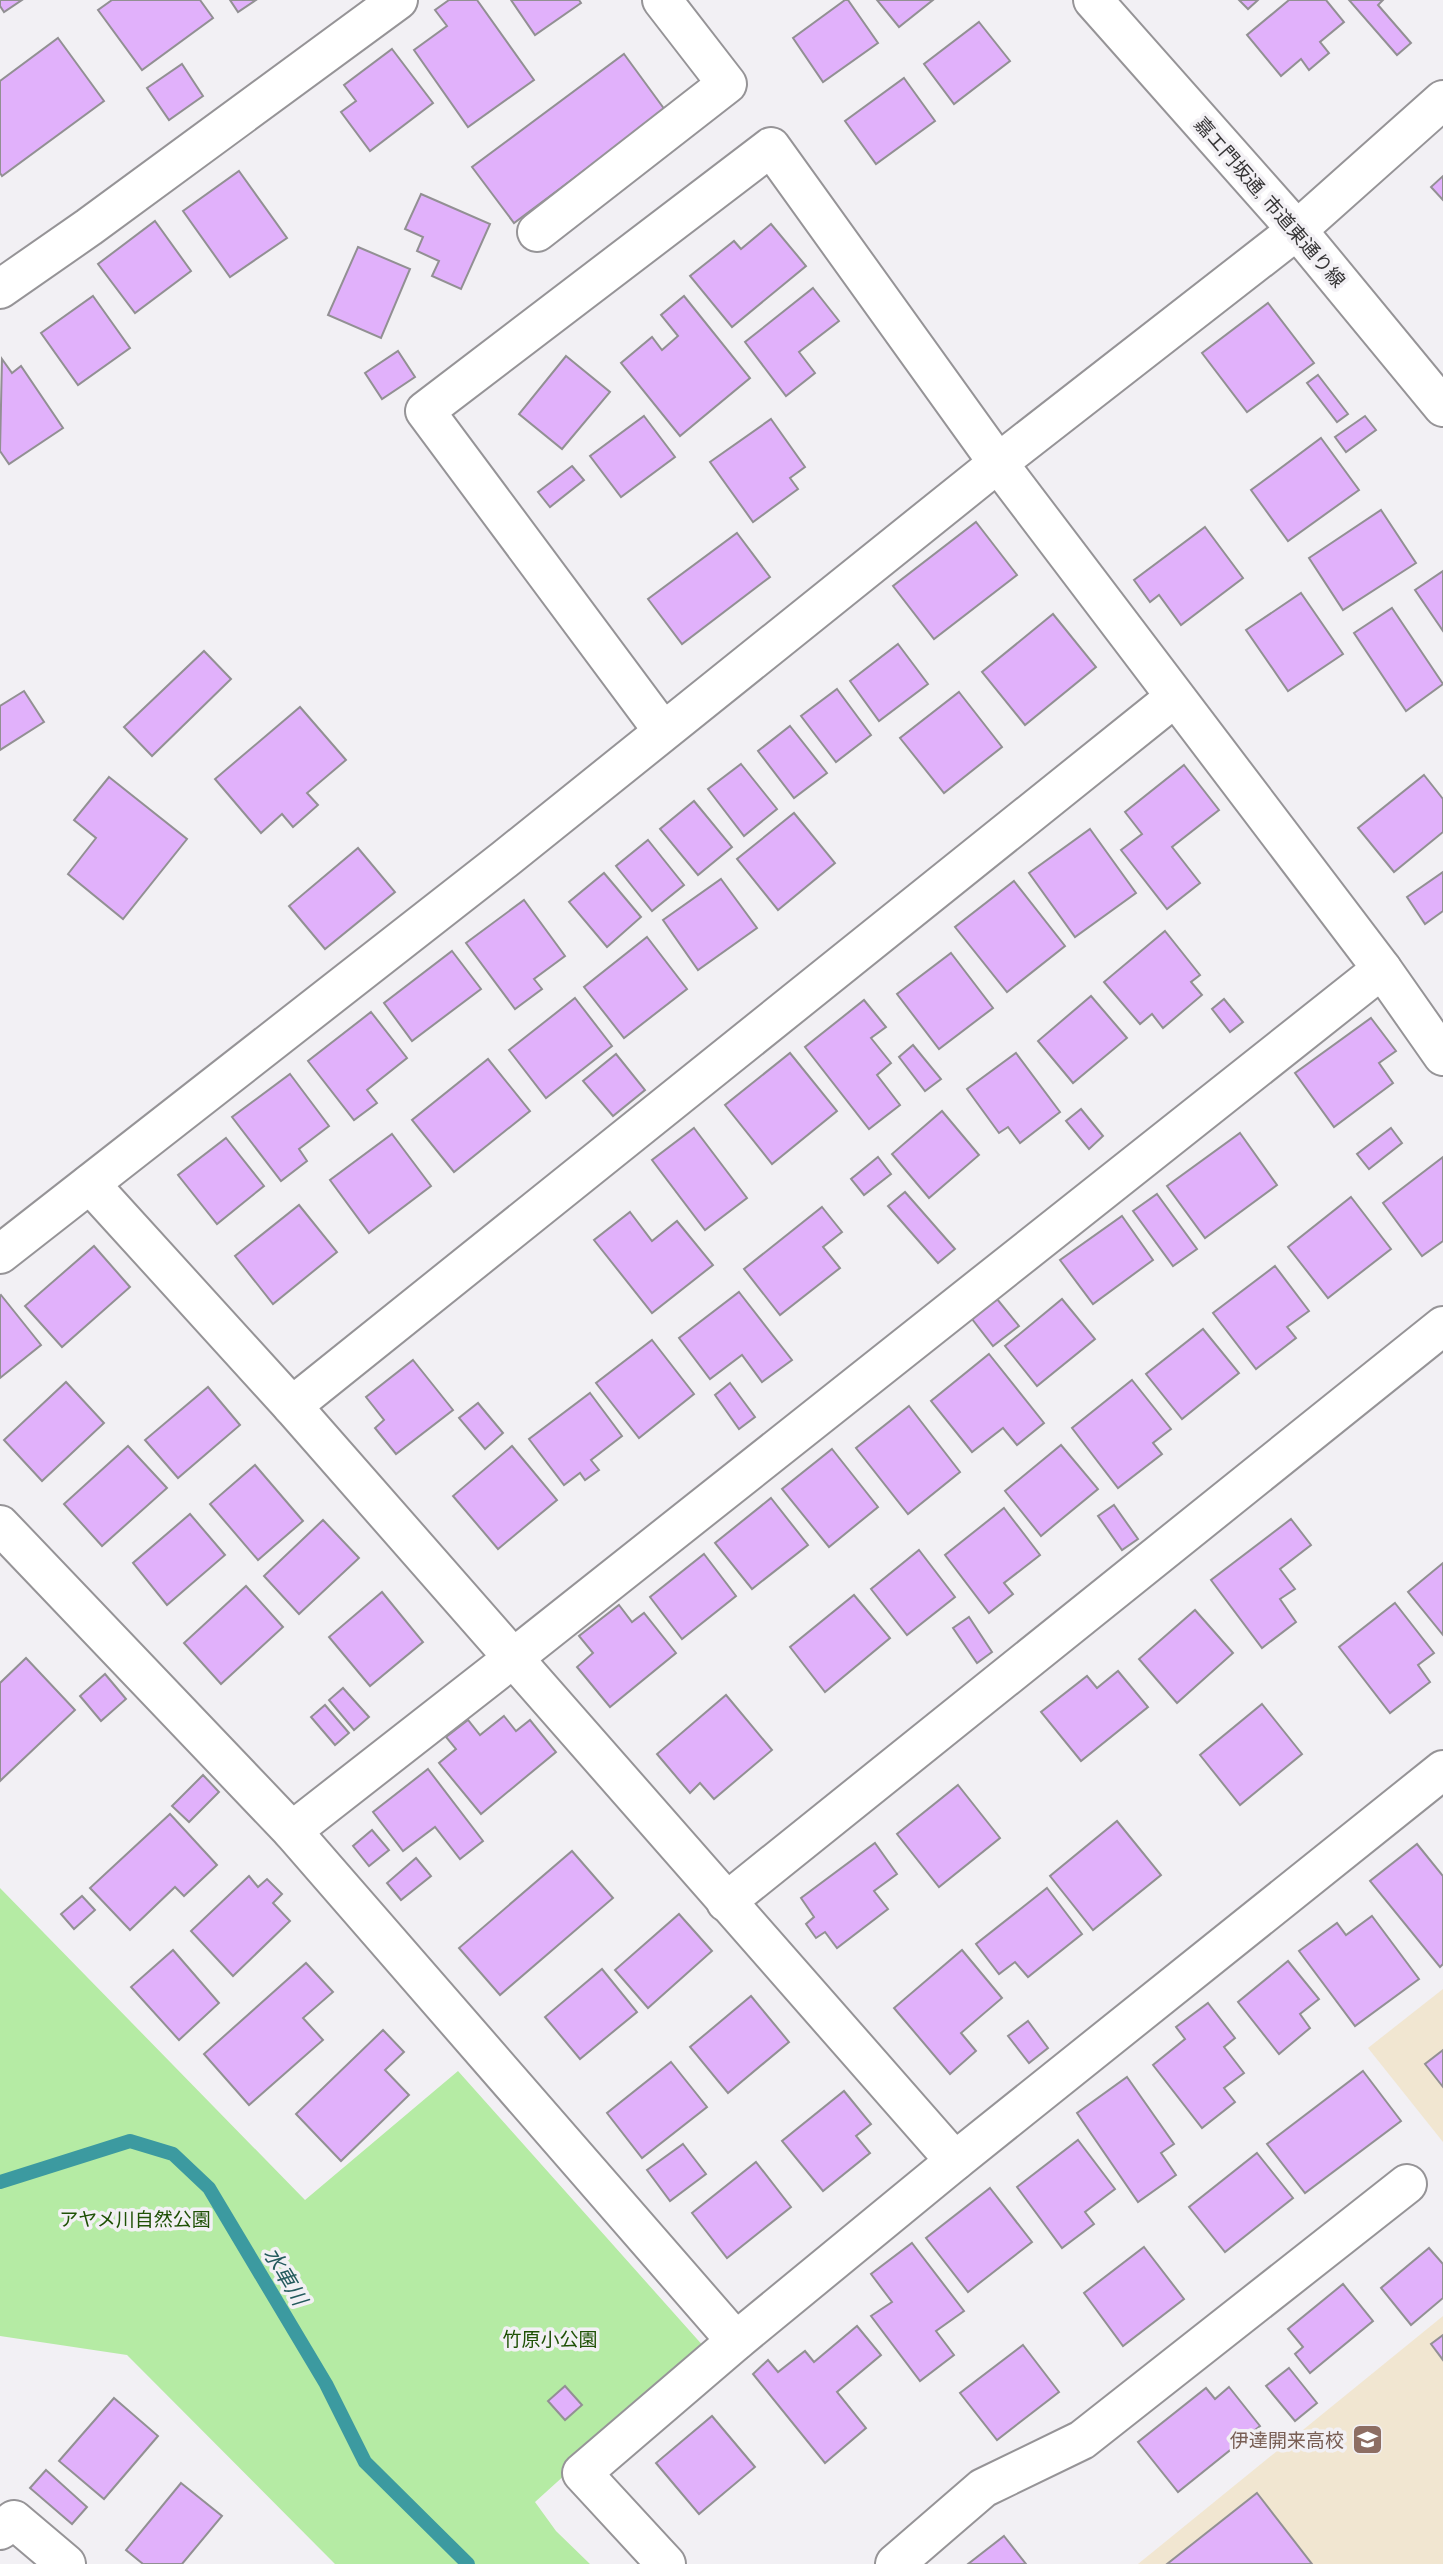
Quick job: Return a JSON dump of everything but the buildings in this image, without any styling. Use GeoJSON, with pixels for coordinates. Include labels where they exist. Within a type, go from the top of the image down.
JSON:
{"type":"FeatureCollection","features":[{"type":"Feature","properties":{"kind":"street"},"geometry":{"type":"LineString","coordinates":[[0,289],[89,227],[398,0]]}},
{"type":"Feature","properties":{"kind":"street","name":"嘉エ門坂通, 市道東通り線"},"geometry":{"type":"LineString","coordinates":[[1093,0],[1297,230],[1443,407]]}},
{"type":"Feature","properties":{"kind":"street"},"geometry":{"type":"LineString","coordinates":[[537,232],[727,84],[667,6]]}},
{"type":"Feature","properties":{"kind":"street"},"geometry":{"type":"LineString","coordinates":[[0,1254],[998,463],[1297,230],[1443,100]]}},
{"type":"Feature","properties":{"kind":"street"},"geometry":{"type":"LineString","coordinates":[[663,731],[425,411],[771,147],[998,463],[1382,969],[1443,1056]]}},
{"type":"Feature","properties":{"kind":"street"},"geometry":{"type":"LineString","coordinates":[[292,1406],[1174,698]]}},
{"type":"Feature","properties":{"kind":"street"},"geometry":{"type":"LineString","coordinates":[[292,1831],[1382,969]]}},
{"type":"Feature","properties":{"kind":"street"},"geometry":{"type":"LineString","coordinates":[[90,1184],[292,1406],[955,2161]]}},
{"type":"Feature","properties":{"kind":"street"},"geometry":{"type":"LineString","coordinates":[[726,1902],[1443,1326]]}},
{"type":"Feature","properties":{"kind":"street"},"geometry":{"type":"LineString","coordinates":[[0,1525],[292,1831],[736,2341]]}},
{"type":"Feature","properties":{"kind":"street"},"geometry":{"type":"LineString","coordinates":[[666,2564],[582,2473],[736,2341],[955,2161],[1443,1770]]}},
{"type":"Feature","properties":{"kind":"street"},"geometry":{"type":"LineString","coordinates":[[895,2564],[983,2488],[1082,2440],[1407,2184]]}},
{"type":"Feature","properties":{"kind":"street"},"geometry":{"type":"LineString","coordinates":[[0,2530],[14,2520],[66,2564]]}},
{"type":"Feature","properties":{"kind":"shaded area"},"geometry":{"type":"Polygon","coordinates":[[[1443,1989],[1443,2142],[1368,2048],[1443,1989]]]}},
{"type":"Feature","properties":{"kind":"shaded area","name":"伊達開来高校"},"geometry":{"type":"Polygon","coordinates":[[[1443,2316],[1443,2564],[1138,2564],[1443,2316]]]}},
{"type":"Feature","properties":{"kind":"green space","name":"アヤメ川自然公園"},"geometry":{"type":"Polygon","coordinates":[[[0,1888],[305,2200],[458,2071],[705,2348],[535,2502],[556,2531],[590,2564],[335,2564],[127,2355],[0,2336],[0,1888]]]}},
{"type":"Feature","properties":{"kind":"waterway","name":"水車川"},"geometry":{"type":"LineString","coordinates":[[0,2182],[130,2141],[173,2154],[209,2188],[326,2384],[365,2462],[468,2564]]}},
{"type":"Feature","properties":{"kind":"place","name":"伊達開来高校"},"geometry":{"type":"Point","coordinates":[1367,2440]}},
{"type":"Feature","properties":{"kind":"park label","name":"竹原小公園"},"geometry":{"type":"Point","coordinates":[550,2339]}}]}
